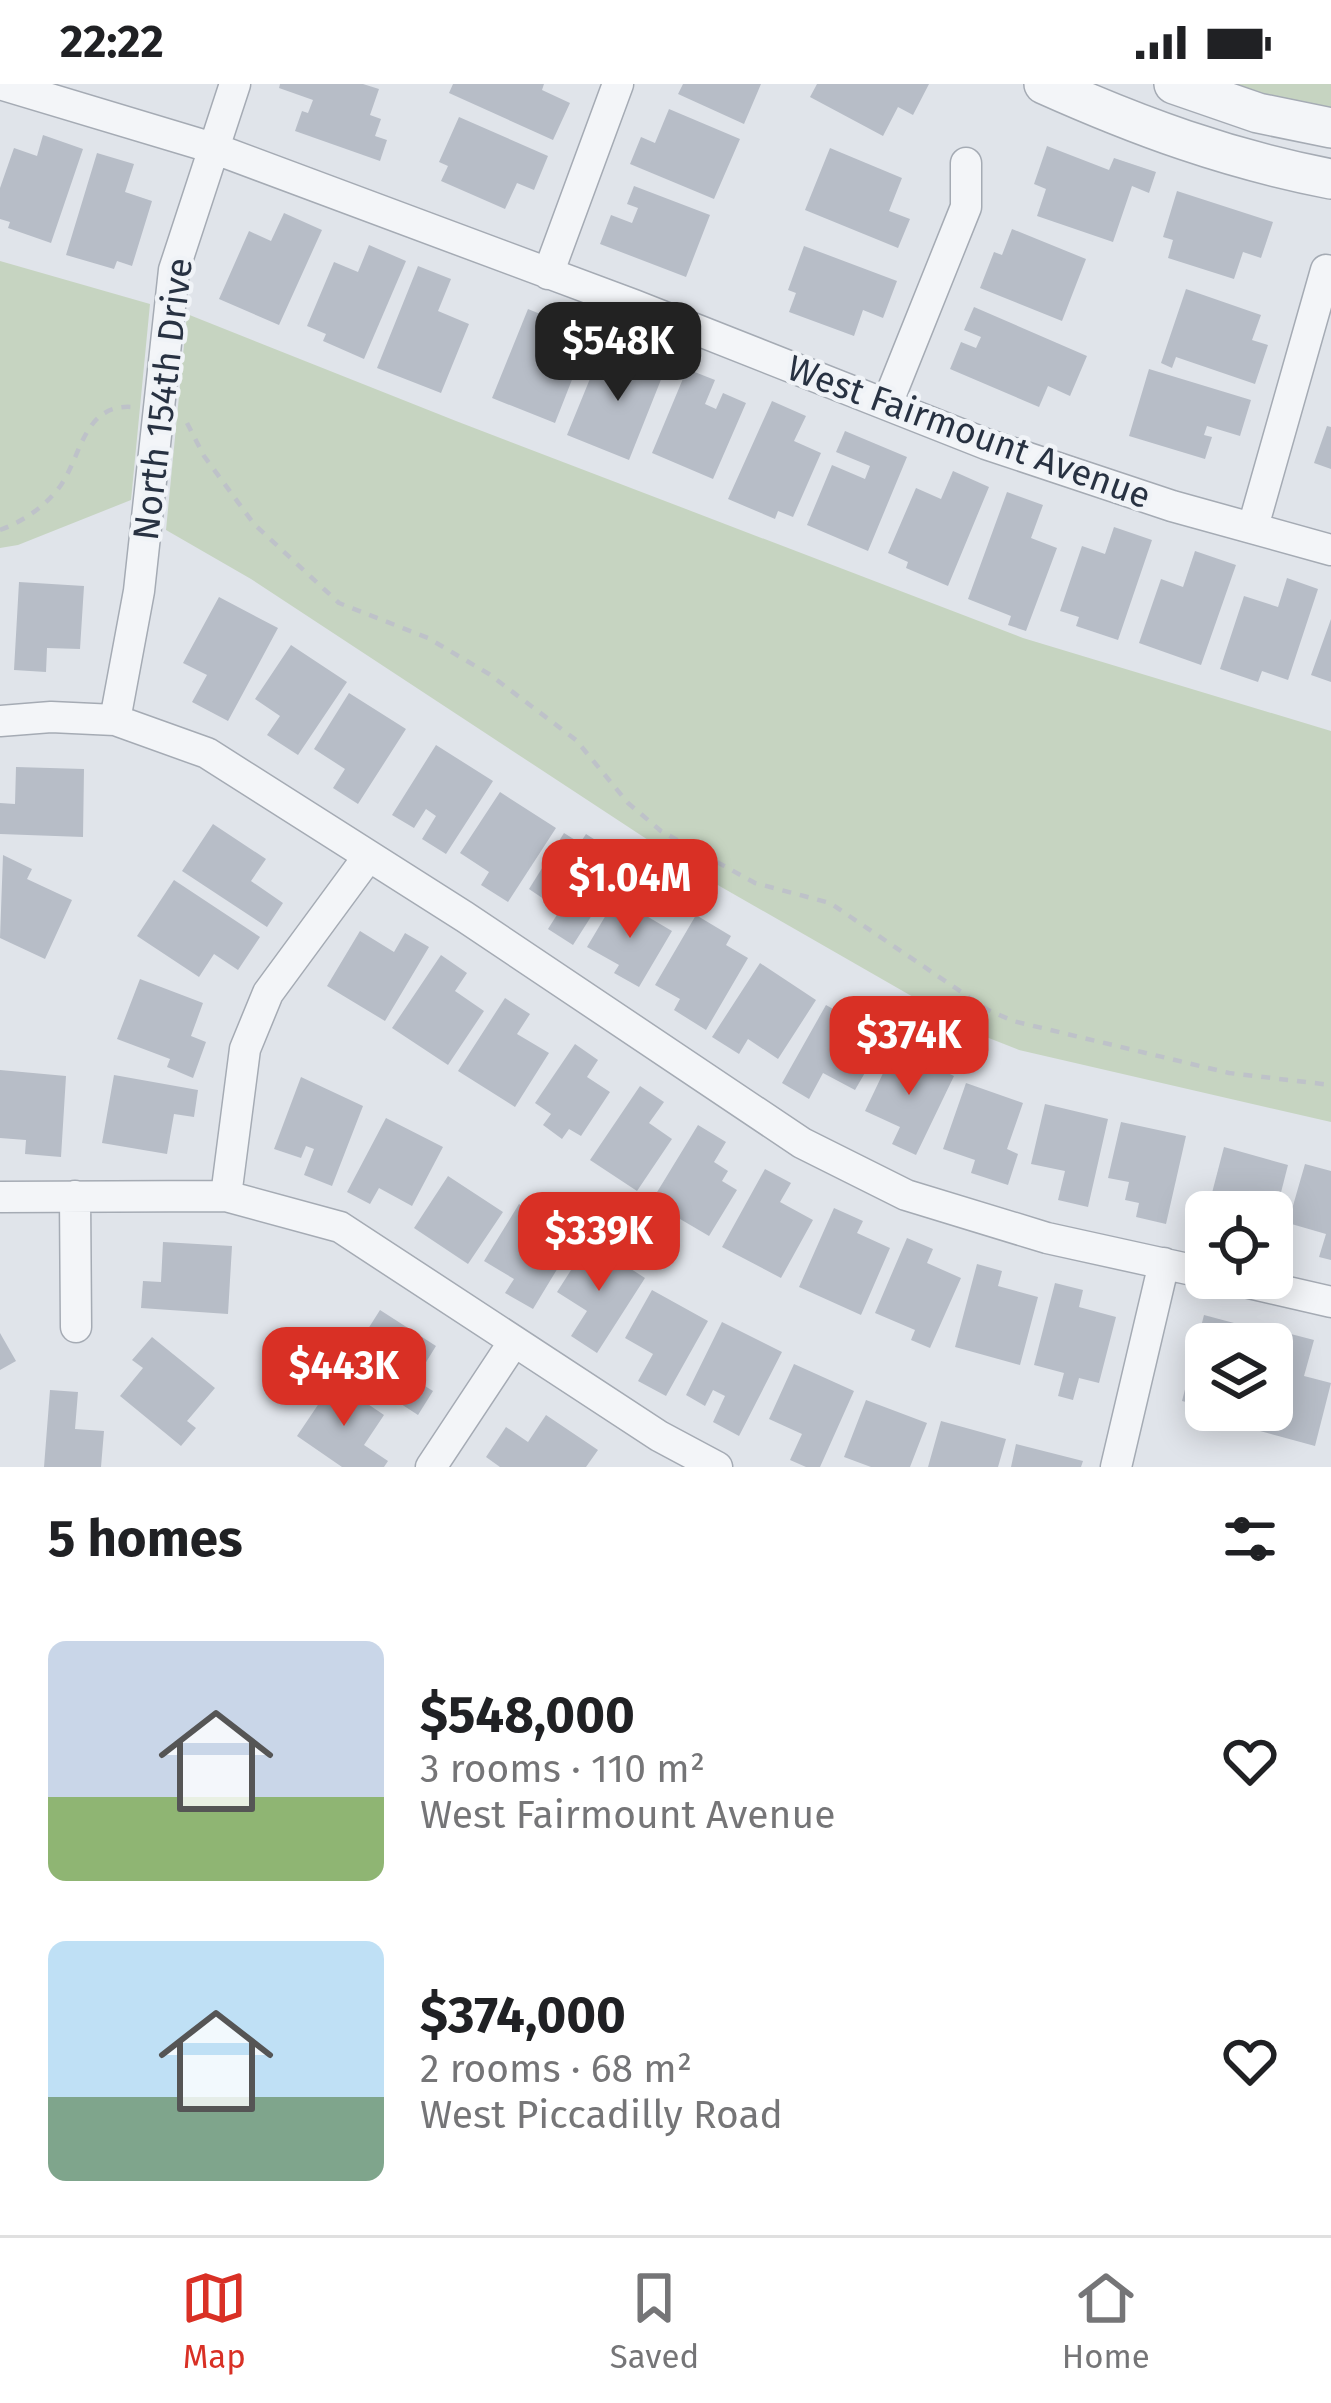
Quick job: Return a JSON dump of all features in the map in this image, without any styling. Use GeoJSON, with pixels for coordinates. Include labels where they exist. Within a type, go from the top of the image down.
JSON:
{"type":"FeatureCollection","features":[{"type":"Feature","properties":{"kind":"street","name":"West Fairmount Avenue"},"geometry":{"type":"LineString","coordinates":[[0,84],[213,148],[1007,451],[1172,506],[1331,550]]}},
{"type":"Feature","properties":{"kind":"street","name":"North 154th Drive"},"geometry":{"type":"LineString","coordinates":[[115,720],[142,573],[174,270],[235,84]]}},
{"type":"Feature","properties":{"kind":"street"},"geometry":{"type":"LineString","coordinates":[[548,274],[618,84]]}},
{"type":"Feature","properties":{"kind":"street"},"geometry":{"type":"LineString","coordinates":[[1044,84],[1216,154],[1331,179]]}},
{"type":"Feature","properties":{"kind":"street"},"geometry":{"type":"LineString","coordinates":[[1187,143],[1189,89],[1258,112],[1331,128]]}},
{"type":"Feature","properties":{"kind":"street"},"geometry":{"type":"LineString","coordinates":[[887,404],[966,207],[966,163]]}},
{"type":"Feature","properties":{"kind":"street"},"geometry":{"type":"LineString","coordinates":[[1253,527],[1326,270]]}},
{"type":"Feature","properties":{"kind":"street"},"geometry":{"type":"LineString","coordinates":[[0,721],[115,720],[207,753],[802,1143],[906,1195],[1047,1238],[1185,1268]]}},
{"type":"Feature","properties":{"kind":"street"},"geometry":{"type":"LineString","coordinates":[[226,1196],[245,1049],[268,993],[368,857]]}},
{"type":"Feature","properties":{"kind":"street"},"geometry":{"type":"LineString","coordinates":[[75,1196],[76,1327]]}},
{"type":"Feature","properties":{"kind":"street"},"geometry":{"type":"LineString","coordinates":[[0,1197],[226,1196],[340,1227],[659,1436],[717,1467]]}},
{"type":"Feature","properties":{"kind":"street"},"geometry":{"type":"LineString","coordinates":[[1116,1467],[1163,1263]]}},
{"type":"Feature","properties":{"kind":"street"},"geometry":{"type":"LineString","coordinates":[[1293,1294],[1331,1303]]}},
{"type":"Feature","properties":{"kind":"street"},"geometry":{"type":"LineString","coordinates":[[431,1467],[513,1342]]}},
{"type":"Feature","properties":{"kind":"path"},"geometry":{"type":"LineString","coordinates":[[0,530],[31,514],[58,490],[91,426],[104,411],[120,406],[140,408]]}},
{"type":"Feature","properties":{"kind":"path"},"geometry":{"type":"LineString","coordinates":[[181,417],[254,524],[331,597],[354,612],[440,644],[489,674],[576,740],[642,817],[695,852],[754,883],[830,903],[999,1016],[1063,1036],[1229,1073],[1331,1084]]}},
{"type":"Feature","properties":{"kind":"green space"},"geometry":{"type":"Polygon","coordinates":[[[1216,84],[1331,84],[1331,114],[1216,84]]]}},
{"type":"Feature","properties":{"kind":"green space"},"geometry":{"type":"Polygon","coordinates":[[[0,261],[150,304],[131,500],[0,548],[0,261]]]}},
{"type":"Feature","properties":{"kind":"green space"},"geometry":{"type":"Polygon","coordinates":[[[187,314],[1023,638],[1331,731],[1331,1122],[1019,1050],[976,1033],[709,880],[251,579],[166,530],[187,314]]]}},
{"type":"Feature","properties":{"kind":"building"},"geometry":{"type":"Polygon","coordinates":[[[280,84],[363,84],[379,89],[370,115],[381,119],[375,136],[387,140],[380,161],[295,131],[302,111],[308,113],[313,100],[279,88],[280,84]]]}},
{"type":"Feature","properties":{"kind":"building"},"geometry":{"type":"Polygon","coordinates":[[[453,84],[544,84],[542,90],[570,103],[553,140],[449,93],[453,84]]]}},
{"type":"Feature","properties":{"kind":"building"},"geometry":{"type":"Polygon","coordinates":[[[683,84],[761,84],[744,124],[678,94],[683,84]]]}},
{"type":"Feature","properties":{"kind":"building"},"geometry":{"type":"Polygon","coordinates":[[[817,84],[929,84],[913,115],[898,107],[883,136],[810,97],[817,84]]]}},
{"type":"Feature","properties":{"kind":"building"},"geometry":{"type":"Polygon","coordinates":[[[669,109],[740,139],[714,199],[630,164],[641,137],[655,143],[669,109]]]}},
{"type":"Feature","properties":{"kind":"building"},"geometry":{"type":"Polygon","coordinates":[[[459,117],[548,156],[534,190],[517,183],[505,209],[441,181],[448,166],[439,162],[459,117]]]}},
{"type":"Feature","properties":{"kind":"building"},"geometry":{"type":"Polygon","coordinates":[[[43,135],[83,149],[51,243],[8,228],[10,222],[0,219],[0,188],[14,148],[37,156],[43,135]]]}},
{"type":"Feature","properties":{"kind":"building"},"geometry":{"type":"Polygon","coordinates":[[[1047,146],[1109,170],[1114,158],[1156,172],[1149,193],[1132,186],[1113,242],[1037,216],[1046,189],[1034,184],[1047,146]]]}},
{"type":"Feature","properties":{"kind":"building"},"geometry":{"type":"Polygon","coordinates":[[[830,148],[902,178],[889,211],[910,219],[898,248],[805,210],[830,148]]]}},
{"type":"Feature","properties":{"kind":"building"},"geometry":{"type":"Polygon","coordinates":[[[97,153],[134,164],[125,192],[152,201],[132,266],[117,261],[114,269],[66,255],[97,153]]]}},
{"type":"Feature","properties":{"kind":"building"},"geometry":{"type":"Polygon","coordinates":[[[634,186],[710,215],[686,277],[600,244],[611,215],[632,223],[638,208],[627,204],[634,186]]]}},
{"type":"Feature","properties":{"kind":"building"},"geometry":{"type":"Polygon","coordinates":[[[1177,191],[1273,222],[1261,258],[1243,252],[1234,279],[1168,258],[1173,240],[1163,237],[1177,191]]]}},
{"type":"Feature","properties":{"kind":"building"},"geometry":{"type":"Polygon","coordinates":[[[284,213],[322,230],[279,325],[219,299],[249,231],[271,241],[284,213]]]}},
{"type":"Feature","properties":{"kind":"building"},"geometry":{"type":"Polygon","coordinates":[[[1012,229],[1086,259],[1062,321],[980,288],[994,252],[1002,255],[1012,229]]]}},
{"type":"Feature","properties":{"kind":"building"},"geometry":{"type":"Polygon","coordinates":[[[369,245],[406,261],[364,359],[323,341],[326,334],[307,326],[334,262],[358,272],[369,245]]]}},
{"type":"Feature","properties":{"kind":"building"},"geometry":{"type":"Polygon","coordinates":[[[804,246],[897,281],[883,318],[863,310],[854,336],[789,312],[796,293],[788,290],[804,246]]]}},
{"type":"Feature","properties":{"kind":"building"},"geometry":{"type":"Polygon","coordinates":[[[418,266],[451,279],[438,311],[469,324],[441,393],[377,368],[418,266]]]}},
{"type":"Feature","properties":{"kind":"building"},"geometry":{"type":"Polygon","coordinates":[[[1186,289],[1261,315],[1252,340],[1268,345],[1255,384],[1176,357],[1172,368],[1161,363],[1186,289]]]}},
{"type":"Feature","properties":{"kind":"building"},"geometry":{"type":"Polygon","coordinates":[[[974,307],[1087,356],[1070,396],[1048,386],[1039,407],[950,369],[961,342],[976,348],[981,337],[964,330],[974,307]]]}},
{"type":"Feature","properties":{"kind":"building"},"geometry":{"type":"Polygon","coordinates":[[[528,309],[589,334],[581,355],[564,348],[557,365],[575,372],[555,423],[492,398],[528,309]]]}},
{"type":"Feature","properties":{"kind":"building"},"geometry":{"type":"Polygon","coordinates":[[[632,347],[668,362],[629,460],[567,435],[596,364],[621,374],[632,347]]]}},
{"type":"Feature","properties":{"kind":"building"},"geometry":{"type":"Polygon","coordinates":[[[687,369],[715,380],[705,404],[716,409],[723,393],[746,403],[713,479],[652,453],[687,369]]]}},
{"type":"Feature","properties":{"kind":"building"},"geometry":{"type":"Polygon","coordinates":[[[1149,369],[1251,400],[1240,436],[1207,426],[1204,435],[1212,437],[1205,459],[1129,436],[1149,369]]]}},
{"type":"Feature","properties":{"kind":"building"},"geometry":{"type":"Polygon","coordinates":[[[772,401],[806,416],[794,441],[821,453],[793,517],[778,511],[775,519],[728,499],[772,401]]]}},
{"type":"Feature","properties":{"kind":"building"},"geometry":{"type":"Polygon","coordinates":[[[1327,426],[1331,427],[1331,469],[1314,463],[1327,426]]]}},
{"type":"Feature","properties":{"kind":"building"},"geometry":{"type":"Polygon","coordinates":[[[845,431],[907,457],[868,551],[807,525],[832,465],[865,479],[870,466],[836,452],[845,431]]]}},
{"type":"Feature","properties":{"kind":"building"},"geometry":{"type":"Polygon","coordinates":[[[953,471],[989,487],[948,586],[906,568],[908,562],[888,553],[916,488],[941,499],[953,471]]]}},
{"type":"Feature","properties":{"kind":"building"},"geometry":{"type":"Polygon","coordinates":[[[1007,492],[1043,505],[1031,538],[1057,548],[1026,631],[1008,625],[1011,616],[968,599],[1007,492]]]}},
{"type":"Feature","properties":{"kind":"building"},"geometry":{"type":"Polygon","coordinates":[[[1114,527],[1152,540],[1118,640],[1076,626],[1079,617],[1060,611],[1082,546],[1105,554],[1114,527]]]}},
{"type":"Feature","properties":{"kind":"building"},"geometry":{"type":"Polygon","coordinates":[[[1195,551],[1236,565],[1201,665],[1139,643],[1161,579],[1183,587],[1195,551]]]}},
{"type":"Feature","properties":{"kind":"building"},"geometry":{"type":"Polygon","coordinates":[[[1287,578],[1318,589],[1288,680],[1262,671],[1258,682],[1220,669],[1244,596],[1278,607],[1287,578]]]}},
{"type":"Feature","properties":{"kind":"building"},"geometry":{"type":"Polygon","coordinates":[[[19,582],[84,586],[80,649],[47,648],[46,672],[14,670],[19,582]]]}},
{"type":"Feature","properties":{"kind":"building"},"geometry":{"type":"Polygon","coordinates":[[[219,597],[278,628],[228,721],[192,702],[207,675],[183,663],[219,597]]]}},
{"type":"Feature","properties":{"kind":"building"},"geometry":{"type":"Polygon","coordinates":[[[1331,619],[1331,682],[1311,675],[1331,619]]]}},
{"type":"Feature","properties":{"kind":"building"},"geometry":{"type":"Polygon","coordinates":[[[291,645],[347,682],[298,755],[267,735],[280,716],[255,699],[291,645]]]}},
{"type":"Feature","properties":{"kind":"building"},"geometry":{"type":"Polygon","coordinates":[[[349,693],[406,729],[358,804],[333,788],[345,769],[314,749],[349,693]]]}},
{"type":"Feature","properties":{"kind":"building"},"geometry":{"type":"Polygon","coordinates":[[[436,745],[493,781],[446,854],[422,839],[436,816],[426,809],[414,828],[392,815],[436,745]]]}},
{"type":"Feature","properties":{"kind":"building"},"geometry":{"type":"Polygon","coordinates":[[[16,767],[84,769],[83,837],[0,834],[0,803],[15,804],[16,767]]]}},
{"type":"Feature","properties":{"kind":"building"},"geometry":{"type":"Polygon","coordinates":[[[500,792],[556,828],[508,902],[481,885],[489,872],[460,853],[500,792]]]}},
{"type":"Feature","properties":{"kind":"building"},"geometry":{"type":"Polygon","coordinates":[[[213,824],[266,859],[251,881],[283,903],[267,927],[182,871],[213,824]]]}},
{"type":"Feature","properties":{"kind":"building"},"geometry":{"type":"Polygon","coordinates":[[[564,833],[580,843],[586,834],[627,860],[573,945],[548,929],[560,910],[529,889],[564,833]]]}},
{"type":"Feature","properties":{"kind":"building"},"geometry":{"type":"Polygon","coordinates":[[[3,855],[32,869],[27,879],[72,900],[45,959],[0,938],[3,855]]]}},
{"type":"Feature","properties":{"kind":"building"},"geometry":{"type":"Polygon","coordinates":[[[174,880],[260,937],[238,970],[214,954],[199,977],[137,936],[174,880]]]}},
{"type":"Feature","properties":{"kind":"building"},"geometry":{"type":"Polygon","coordinates":[[[616,898],[672,931],[639,987],[614,973],[619,965],[587,947],[616,898]]]}},
{"type":"Feature","properties":{"kind":"building"},"geometry":{"type":"Polygon","coordinates":[[[696,915],[731,936],[726,945],[748,958],[706,1030],[674,1010],[680,999],[655,985],[696,915]]]}},
{"type":"Feature","properties":{"kind":"building"},"geometry":{"type":"Polygon","coordinates":[[[360,931],[394,952],[405,933],[429,947],[385,1021],[327,986],[360,931]]]}},
{"type":"Feature","properties":{"kind":"building"},"geometry":{"type":"Polygon","coordinates":[[[441,955],[467,973],[455,991],[484,1011],[448,1065],[392,1028],[441,955]]]}},
{"type":"Feature","properties":{"kind":"building"},"geometry":{"type":"Polygon","coordinates":[[[760,963],[816,1000],[778,1059],[748,1039],[739,1054],[712,1037],[760,963]]]}},
{"type":"Feature","properties":{"kind":"building"},"geometry":{"type":"Polygon","coordinates":[[[140,979],[203,1003],[191,1036],[206,1042],[193,1078],[167,1067],[170,1059],[117,1039],[140,979]]]}},
{"type":"Feature","properties":{"kind":"building"},"geometry":{"type":"Polygon","coordinates":[[[505,998],[530,1014],[517,1034],[549,1053],[515,1107],[458,1071],[505,998]]]}},
{"type":"Feature","properties":{"kind":"building"},"geometry":{"type":"Polygon","coordinates":[[[826,1005],[885,1038],[855,1090],[823,1073],[809,1099],[782,1083],[826,1005]]]}},
{"type":"Feature","properties":{"kind":"building"},"geometry":{"type":"Polygon","coordinates":[[[575,1044],[598,1060],[587,1077],[610,1092],[581,1136],[569,1129],[562,1139],[543,1125],[551,1114],[535,1103],[575,1044]]]}},
{"type":"Feature","properties":{"kind":"building"},"geometry":{"type":"Polygon","coordinates":[[[895,1048],[954,1076],[916,1155],[892,1144],[900,1127],[865,1111],[895,1048]]]}},
{"type":"Feature","properties":{"kind":"building"},"geometry":{"type":"Polygon","coordinates":[[[0,1070],[66,1076],[61,1157],[25,1154],[26,1140],[0,1138],[0,1070]]]}},
{"type":"Feature","properties":{"kind":"building"},"geometry":{"type":"Polygon","coordinates":[[[114,1075],[198,1090],[194,1117],[174,1114],[167,1154],[102,1143],[114,1075]]]}},
{"type":"Feature","properties":{"kind":"building"},"geometry":{"type":"Polygon","coordinates":[[[301,1077],[363,1106],[332,1186],[304,1175],[314,1149],[306,1146],[301,1158],[274,1149],[301,1077]]]}},
{"type":"Feature","properties":{"kind":"building"},"geometry":{"type":"Polygon","coordinates":[[[966,1083],[1023,1103],[1007,1149],[1018,1154],[1008,1185],[971,1173],[975,1160],[943,1149],[966,1083]]]}},
{"type":"Feature","properties":{"kind":"building"},"geometry":{"type":"Polygon","coordinates":[[[640,1086],[664,1102],[649,1123],[672,1139],[637,1191],[590,1160],[640,1086]]]}},
{"type":"Feature","properties":{"kind":"building"},"geometry":{"type":"Polygon","coordinates":[[[1045,1104],[1108,1119],[1088,1207],[1058,1200],[1065,1171],[1031,1164],[1045,1104]]]}},
{"type":"Feature","properties":{"kind":"building"},"geometry":{"type":"Polygon","coordinates":[[[386,1118],[443,1147],[412,1206],[379,1188],[370,1204],[347,1192],[386,1118]]]}},
{"type":"Feature","properties":{"kind":"building"},"geometry":{"type":"Polygon","coordinates":[[[1121,1122],[1186,1136],[1166,1224],[1136,1217],[1139,1203],[1125,1200],[1129,1182],[1108,1178],[1121,1122]]]}},
{"type":"Feature","properties":{"kind":"building"},"geometry":{"type":"Polygon","coordinates":[[[698,1125],[726,1142],[714,1162],[728,1171],[722,1181],[737,1190],[709,1236],[651,1202],[698,1125]]]}},
{"type":"Feature","properties":{"kind":"building"},"geometry":{"type":"Polygon","coordinates":[[[1224,1147],[1288,1165],[1281,1191],[1212,1191],[1224,1147]]]}},
{"type":"Feature","properties":{"kind":"building"},"geometry":{"type":"Polygon","coordinates":[[[1305,1164],[1331,1171],[1331,1260],[1319,1257],[1326,1234],[1293,1224],[1293,1206],[1305,1164]]]}},
{"type":"Feature","properties":{"kind":"building"},"geometry":{"type":"Polygon","coordinates":[[[765,1169],[791,1183],[780,1202],[813,1220],[781,1278],[722,1247],[765,1169]]]}},
{"type":"Feature","properties":{"kind":"building"},"geometry":{"type":"Polygon","coordinates":[[[448,1176],[503,1212],[468,1264],[414,1228],[448,1176]]]}},
{"type":"Feature","properties":{"kind":"building"},"geometry":{"type":"Polygon","coordinates":[[[519,1204],[576,1238],[533,1309],[505,1293],[514,1279],[484,1261],[519,1204]]]}},
{"type":"Feature","properties":{"kind":"building"},"geometry":{"type":"Polygon","coordinates":[[[834,1208],[863,1221],[857,1233],[890,1248],[861,1315],[799,1287],[834,1208]]]}},
{"type":"Feature","properties":{"kind":"building"},"geometry":{"type":"Polygon","coordinates":[[[907,1238],[933,1249],[927,1263],[961,1278],[930,1348],[911,1340],[915,1330],[875,1313],[907,1238]]]}},
{"type":"Feature","properties":{"kind":"building"},"geometry":{"type":"Polygon","coordinates":[[[163,1242],[232,1246],[228,1314],[141,1308],[143,1281],[161,1282],[163,1242]]]}},
{"type":"Feature","properties":{"kind":"building"},"geometry":{"type":"Polygon","coordinates":[[[589,1242],[645,1278],[597,1353],[571,1336],[587,1311],[557,1292],[589,1242]]]}},
{"type":"Feature","properties":{"kind":"building"},"geometry":{"type":"Polygon","coordinates":[[[977,1264],[1002,1271],[998,1286],[1038,1297],[1020,1365],[955,1347],[977,1264]]]}},
{"type":"Feature","properties":{"kind":"building"},"geometry":{"type":"Polygon","coordinates":[[[1055,1283],[1083,1290],[1079,1307],[1116,1317],[1099,1383],[1079,1378],[1073,1400],[1058,1396],[1064,1373],[1034,1365],[1055,1283]]]}},
{"type":"Feature","properties":{"kind":"building"},"geometry":{"type":"Polygon","coordinates":[[[652,1290],[708,1321],[666,1396],[638,1381],[653,1354],[625,1338],[652,1290]]]}},
{"type":"Feature","properties":{"kind":"building"},"geometry":{"type":"Polygon","coordinates":[[[380,1310],[436,1346],[415,1380],[433,1391],[418,1415],[344,1367],[380,1310]]]}},
{"type":"Feature","properties":{"kind":"building"},"geometry":{"type":"Polygon","coordinates":[[[1204,1315],[1234,1323],[1202,1323],[1204,1315]]]}},
{"type":"Feature","properties":{"kind":"building"},"geometry":{"type":"Polygon","coordinates":[[[722,1322],[782,1352],[739,1436],[713,1422],[725,1396],[713,1390],[705,1406],[686,1395],[722,1322]]]}},
{"type":"Feature","properties":{"kind":"building"},"geometry":{"type":"Polygon","coordinates":[[[0,1333],[16,1361],[0,1370],[0,1333]]]}},
{"type":"Feature","properties":{"kind":"building"},"geometry":{"type":"Polygon","coordinates":[[[1293,1335],[1314,1340],[1304,1376],[1331,1383],[1315,1446],[1260,1431],[1293,1431],[1293,1335]]]}},
{"type":"Feature","properties":{"kind":"building"},"geometry":{"type":"Polygon","coordinates":[[[152,1337],[215,1388],[187,1421],[196,1428],[181,1446],[120,1396],[143,1368],[132,1360],[152,1337]]]}},
{"type":"Feature","properties":{"kind":"building"},"geometry":{"type":"Polygon","coordinates":[[[794,1364],[854,1391],[820,1467],[790,1460],[802,1434],[769,1419],[794,1364]]]}},
{"type":"Feature","properties":{"kind":"building"},"geometry":{"type":"Polygon","coordinates":[[[334,1381],[384,1415],[364,1445],[388,1461],[384,1467],[342,1467],[297,1436],[334,1381]]]}},
{"type":"Feature","properties":{"kind":"building"},"geometry":{"type":"Polygon","coordinates":[[[50,1390],[78,1392],[75,1429],[104,1431],[101,1467],[44,1467],[50,1390]]]}},
{"type":"Feature","properties":{"kind":"building"},"geometry":{"type":"Polygon","coordinates":[[[866,1400],[927,1423],[910,1467],[871,1467],[844,1457],[866,1400]]]}},
{"type":"Feature","properties":{"kind":"building"},"geometry":{"type":"Polygon","coordinates":[[[546,1415],[598,1450],[586,1467],[500,1467],[486,1457],[506,1427],[528,1442],[546,1415]]]}},
{"type":"Feature","properties":{"kind":"building"},"geometry":{"type":"Polygon","coordinates":[[[941,1421],[1006,1439],[998,1467],[928,1467],[941,1421]]]}},
{"type":"Feature","properties":{"kind":"building"},"geometry":{"type":"Polygon","coordinates":[[[1016,1444],[1083,1461],[1081,1467],[1011,1467],[1016,1444]]]}}]}
